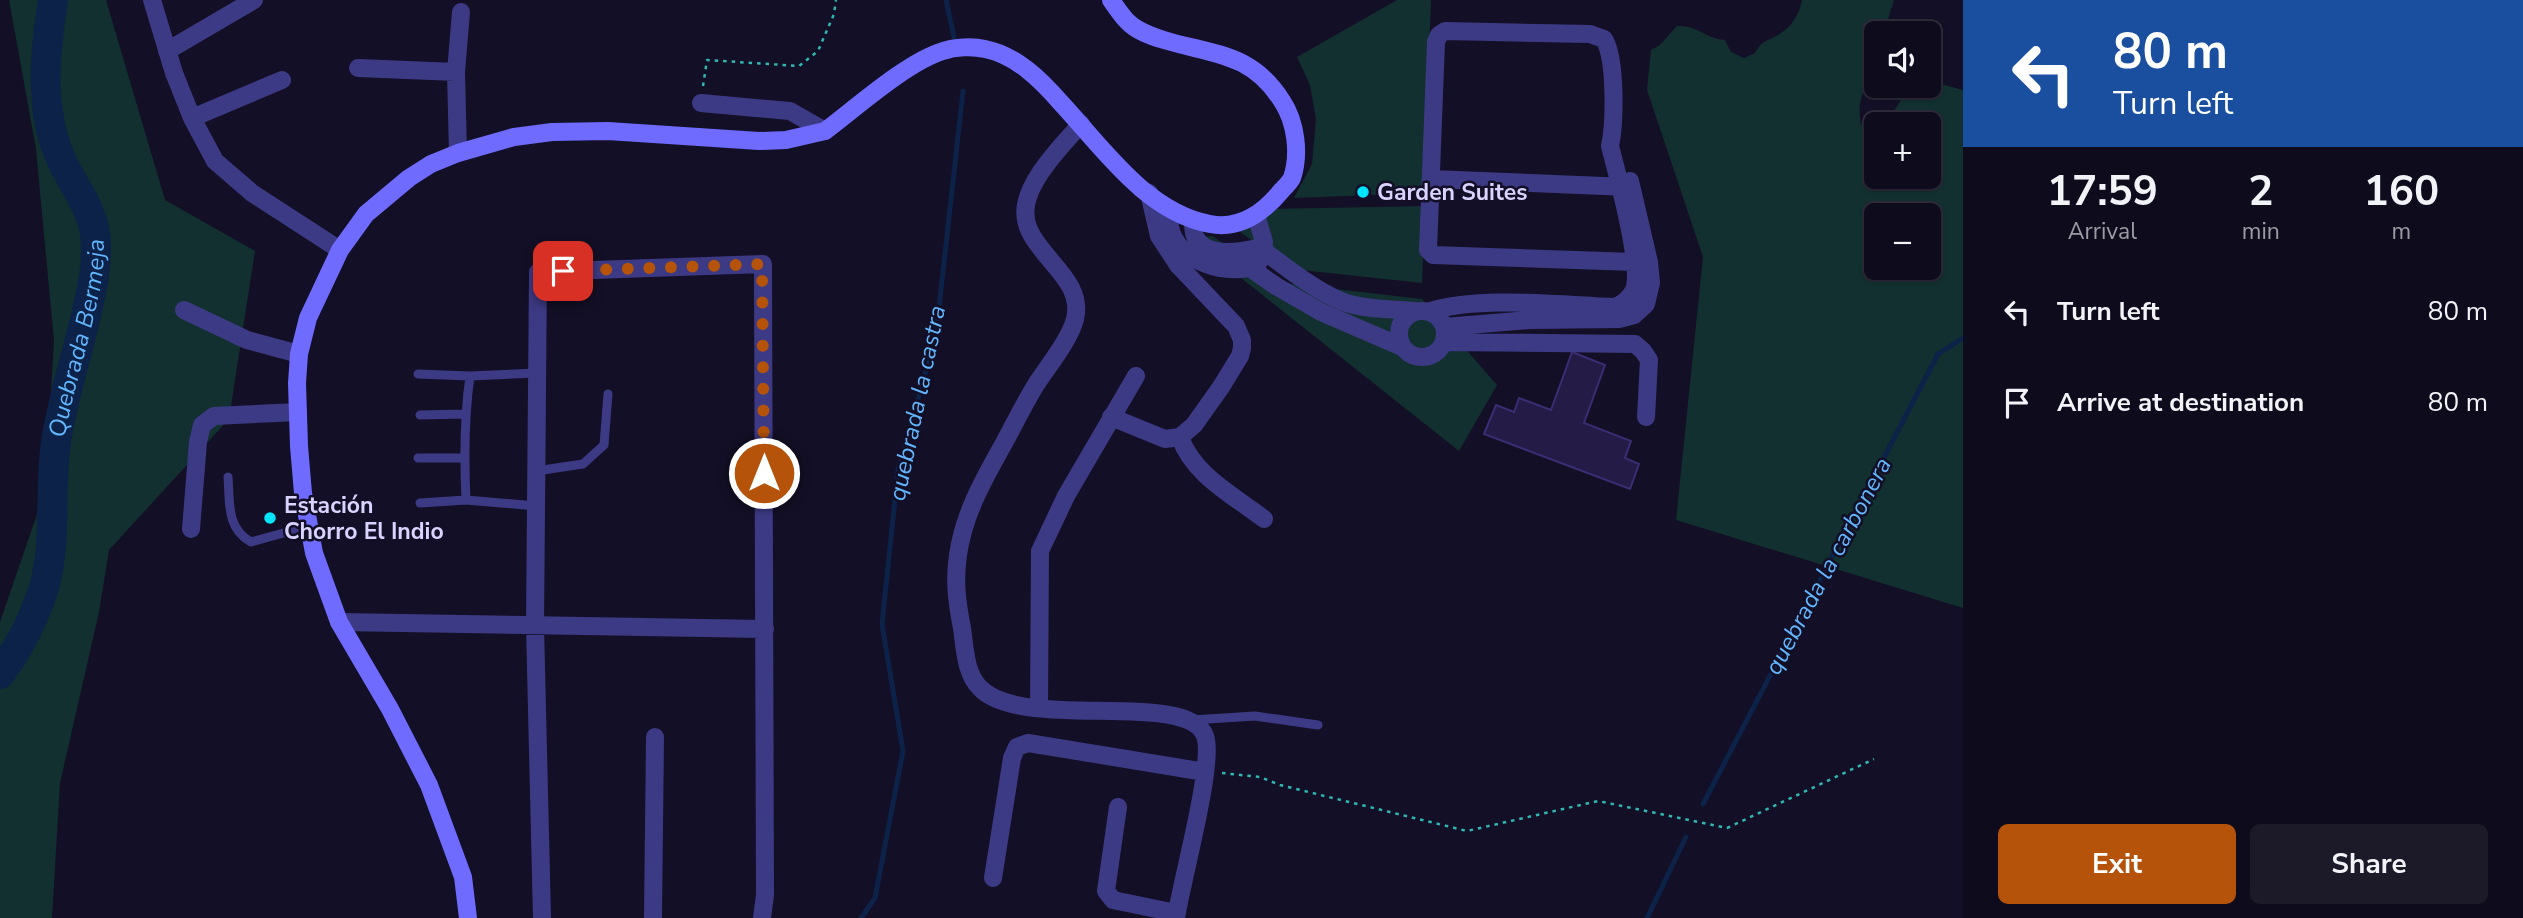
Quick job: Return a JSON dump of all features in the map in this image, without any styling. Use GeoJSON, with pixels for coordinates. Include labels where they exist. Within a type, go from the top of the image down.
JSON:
{"type":"FeatureCollection","features":[{"type":"Feature","properties":{"kind":"street"},"geometry":{"type":"LineString","coordinates":[[152,0],[167,51],[192,118],[215,160],[252,192],[340,250]]}},
{"type":"Feature","properties":{"kind":"street"},"geometry":{"type":"LineString","coordinates":[[167,51],[254,0]]}},
{"type":"Feature","properties":{"kind":"street"},"geometry":{"type":"LineString","coordinates":[[468,918],[463,877],[429,785],[390,709],[339,622],[314,553],[299,446],[299,354],[308,318],[340,250],[366,214],[388,194],[431,164],[458,152],[513,136],[552,132],[608,131],[786,141],[825,131],[925,58],[955,48],[986,49],[1011,60],[1039,78],[1128,175],[1170,209],[1212,225],[1234,225],[1256,215],[1275,199],[1292,179],[1295,151],[1293,122],[1283,102],[1257,73],[1238,60],[1218,52],[1183,46],[1150,36],[1127,22],[1111,0]]}},
{"type":"Feature","properties":{"kind":"street"},"geometry":{"type":"LineString","coordinates":[[458,152],[456,72],[461,12]]}},
{"type":"Feature","properties":{"kind":"street"},"geometry":{"type":"LineString","coordinates":[[1402,347],[1399,340],[1403,319],[1422,311],[1461,305],[1619,319],[1633,315],[1646,304],[1651,283],[1642,262],[1626,187],[1621,142],[1613,132],[1612,61],[1604,39],[1590,34],[1445,31],[1439,35],[1436,42],[1428,250],[1433,254],[1642,262]]}},
{"type":"Feature","properties":{"kind":"street"},"geometry":{"type":"LineString","coordinates":[[358,68],[456,72]]}},
{"type":"Feature","properties":{"kind":"street"},"geometry":{"type":"LineString","coordinates":[[192,118],[282,80]]}},
{"type":"Feature","properties":{"kind":"street"},"geometry":{"type":"LineString","coordinates":[[701,103],[790,111],[825,131]]}},
{"type":"Feature","properties":{"kind":"street"},"geometry":{"type":"LineString","coordinates":[[1081,124],[1050,159],[1027,198],[1026,220],[1031,238],[1073,292],[1076,306],[1074,322],[1033,389],[974,498],[962,533],[956,593],[965,652],[974,681],[993,698],[1039,708],[1083,712],[1160,713],[1198,724],[1206,738],[1205,772],[1176,916],[1113,901],[1108,897],[1106,891],[1118,807]]}},
{"type":"Feature","properties":{"kind":"street"},"geometry":{"type":"LineString","coordinates":[[1431,179],[1626,187]]}},
{"type":"Feature","properties":{"kind":"street"},"geometry":{"type":"LineString","coordinates":[[1111,417],[1165,439],[1180,437],[1194,425],[1240,356],[1242,340],[1236,326],[1178,265],[1158,236],[1149,193]]}},
{"type":"Feature","properties":{"kind":"street"},"geometry":{"type":"LineString","coordinates":[[1170,209],[1170,228],[1184,249],[1203,264],[1216,269],[1246,270],[1258,264],[1263,248],[1256,215]]}},
{"type":"Feature","properties":{"kind":"street"},"geometry":{"type":"LineString","coordinates":[[1193,220],[1194,236],[1202,245],[1214,250],[1246,251],[1263,248]]}},
{"type":"Feature","properties":{"kind":"street"},"geometry":{"type":"LineString","coordinates":[[1250,268],[1321,312],[1402,347],[1414,356],[1428,356],[1440,348],[1444,334],[1436,315],[1422,311],[1354,305],[1342,301],[1286,268],[1263,248]]}},
{"type":"Feature","properties":{"kind":"street"},"geometry":{"type":"LineString","coordinates":[[542,918],[535,626],[538,272],[762,264],[765,895],[762,918]]}},
{"type":"Feature","properties":{"kind":"street"},"geometry":{"type":"LineString","coordinates":[[184,310],[247,340],[299,354]]}},
{"type":"Feature","properties":{"kind":"street"},"geometry":{"type":"LineString","coordinates":[[1444,334],[1529,312]]}},
{"type":"Feature","properties":{"kind":"street"},"geometry":{"type":"LineString","coordinates":[[1444,334],[1635,344],[1649,360],[1646,417]]}},
{"type":"Feature","properties":{"kind":"street"},"geometry":{"type":"LineString","coordinates":[[1039,708],[1040,551],[1066,496],[1136,376]]}},
{"type":"Feature","properties":{"kind":"street"},"geometry":{"type":"LineString","coordinates":[[191,528],[198,442],[202,425],[214,415],[298,412]]}},
{"type":"Feature","properties":{"kind":"street"},"geometry":{"type":"LineString","coordinates":[[1180,437],[1185,453],[1197,468],[1264,519]]}},
{"type":"Feature","properties":{"kind":"street"},"geometry":{"type":"LineString","coordinates":[[339,622],[765,629]]}},
{"type":"Feature","properties":{"kind":"street"},"geometry":{"type":"LineString","coordinates":[[653,918],[655,737]]}},
{"type":"Feature","properties":{"kind":"street"},"geometry":{"type":"LineString","coordinates":[[993,878],[1012,758],[1017,747],[1028,743],[1205,772]]}},
{"type":"Feature","properties":{"kind":"lane"},"geometry":{"type":"LineString","coordinates":[[418,374],[470,376],[537,373]]}},
{"type":"Feature","properties":{"kind":"lane"},"geometry":{"type":"LineString","coordinates":[[466,500],[465,414],[470,376]]}},
{"type":"Feature","properties":{"kind":"lane"},"geometry":{"type":"LineString","coordinates":[[536,471],[583,464],[604,444],[608,394]]}},
{"type":"Feature","properties":{"kind":"lane"},"geometry":{"type":"LineString","coordinates":[[420,415],[465,414]]}},
{"type":"Feature","properties":{"kind":"lane"},"geometry":{"type":"LineString","coordinates":[[418,458],[464,458]]}},
{"type":"Feature","properties":{"kind":"lane"},"geometry":{"type":"LineString","coordinates":[[228,477],[232,519],[240,536],[251,541],[309,526]]}},
{"type":"Feature","properties":{"kind":"lane"},"geometry":{"type":"LineString","coordinates":[[420,503],[466,500],[536,506]]}},
{"type":"Feature","properties":{"kind":"lane"},"geometry":{"type":"LineString","coordinates":[[1191,720],[1238,715],[1318,725]]}},
{"type":"Feature","properties":{"kind":"path"},"geometry":{"type":"LineString","coordinates":[[701,103],[707,60],[799,66],[818,51],[834,13],[836,0]]}},
{"type":"Feature","properties":{"kind":"path"},"geometry":{"type":"LineString","coordinates":[[1205,772],[1261,777],[1280,785],[1468,831],[1598,801],[1727,828],[1874,759]]}},
{"type":"Feature","properties":{"kind":"green space"},"geometry":{"type":"Polygon","coordinates":[[[9,0],[106,0],[165,200],[255,251],[229,419],[109,550],[99,612],[60,783],[52,918],[0,918],[0,622],[45,491],[54,341],[36,149],[9,0]]]}},
{"type":"Feature","properties":{"kind":"green space"},"geometry":{"type":"Polygon","coordinates":[[[1397,0],[1431,0],[1424,193],[1294,198],[1312,164],[1316,119],[1310,85],[1297,57],[1397,0]]]}},
{"type":"Feature","properties":{"kind":"green space"},"geometry":{"type":"Polygon","coordinates":[[[1802,0],[1894,0],[1888,21],[1864,21],[1864,92],[1860,115],[1861,124],[1864,124],[1864,189],[1941,189],[1941,112],[1893,112],[1902,98],[1941,98],[1941,84],[1963,90],[1963,608],[1676,520],[1703,257],[1647,90],[1651,50],[1660,45],[1677,26],[1684,26],[1725,40],[1731,52],[1744,58],[1755,53],[1763,42],[1789,27],[1802,0]]]}},
{"type":"Feature","properties":{"kind":"green space"},"geometry":{"type":"Polygon","coordinates":[[[1425,206],[1422,283],[1292,269],[1236,229],[1270,209],[1425,206]]]}},
{"type":"Feature","properties":{"kind":"green space"},"geometry":{"type":"Polygon","coordinates":[[[1212,236],[1284,283],[1422,299],[1497,385],[1459,451],[1192,239],[1212,236]]]}},
{"type":"Feature","properties":{"kind":"building"},"geometry":{"type":"Polygon","coordinates":[[[1572,352],[1605,365],[1584,423],[1631,441],[1625,458],[1639,464],[1630,489],[1484,434],[1496,405],[1514,412],[1519,398],[1551,410],[1572,352]]]}},
{"type":"Feature","properties":{"kind":"waterway","name":"Quebrada Bermeja"},"geometry":{"type":"LineString","coordinates":[[0,674],[28,628],[46,579],[52,539],[57,436],[88,305],[96,258],[93,223],[64,167],[49,119],[46,59],[53,0]]}},
{"type":"Feature","properties":{"kind":"waterway","name":"quebrada la castra"},"geometry":{"type":"LineString","coordinates":[[946,0],[954,37]]}},
{"type":"Feature","properties":{"kind":"waterway","name":"quebrada la castra"},"geometry":{"type":"LineString","coordinates":[[861,918],[875,898],[903,751],[882,624],[898,470],[936,335],[963,91]]}},
{"type":"Feature","properties":{"kind":"waterway","name":"quebrada la carbonera"},"geometry":{"type":"LineString","coordinates":[[1703,804],[1938,354],[1963,338]]}},
{"type":"Feature","properties":{"kind":"waterway","name":"quebrada la carbonera"},"geometry":{"type":"LineString","coordinates":[[1647,918],[1686,837]]}},
{"type":"Feature","properties":{"kind":"place","name":"Garden Suites"},"geometry":{"type":"Point","coordinates":[1363,192]}},
{"type":"Feature","properties":{"kind":"place","name":"Estación Chorro El Indio"},"geometry":{"type":"Point","coordinates":[270,518]}},
{"type":"Feature","properties":{"kind":"route"},"geometry":{"type":"LineString","coordinates":[[563,271],[762,264],[764,473]]}}]}
